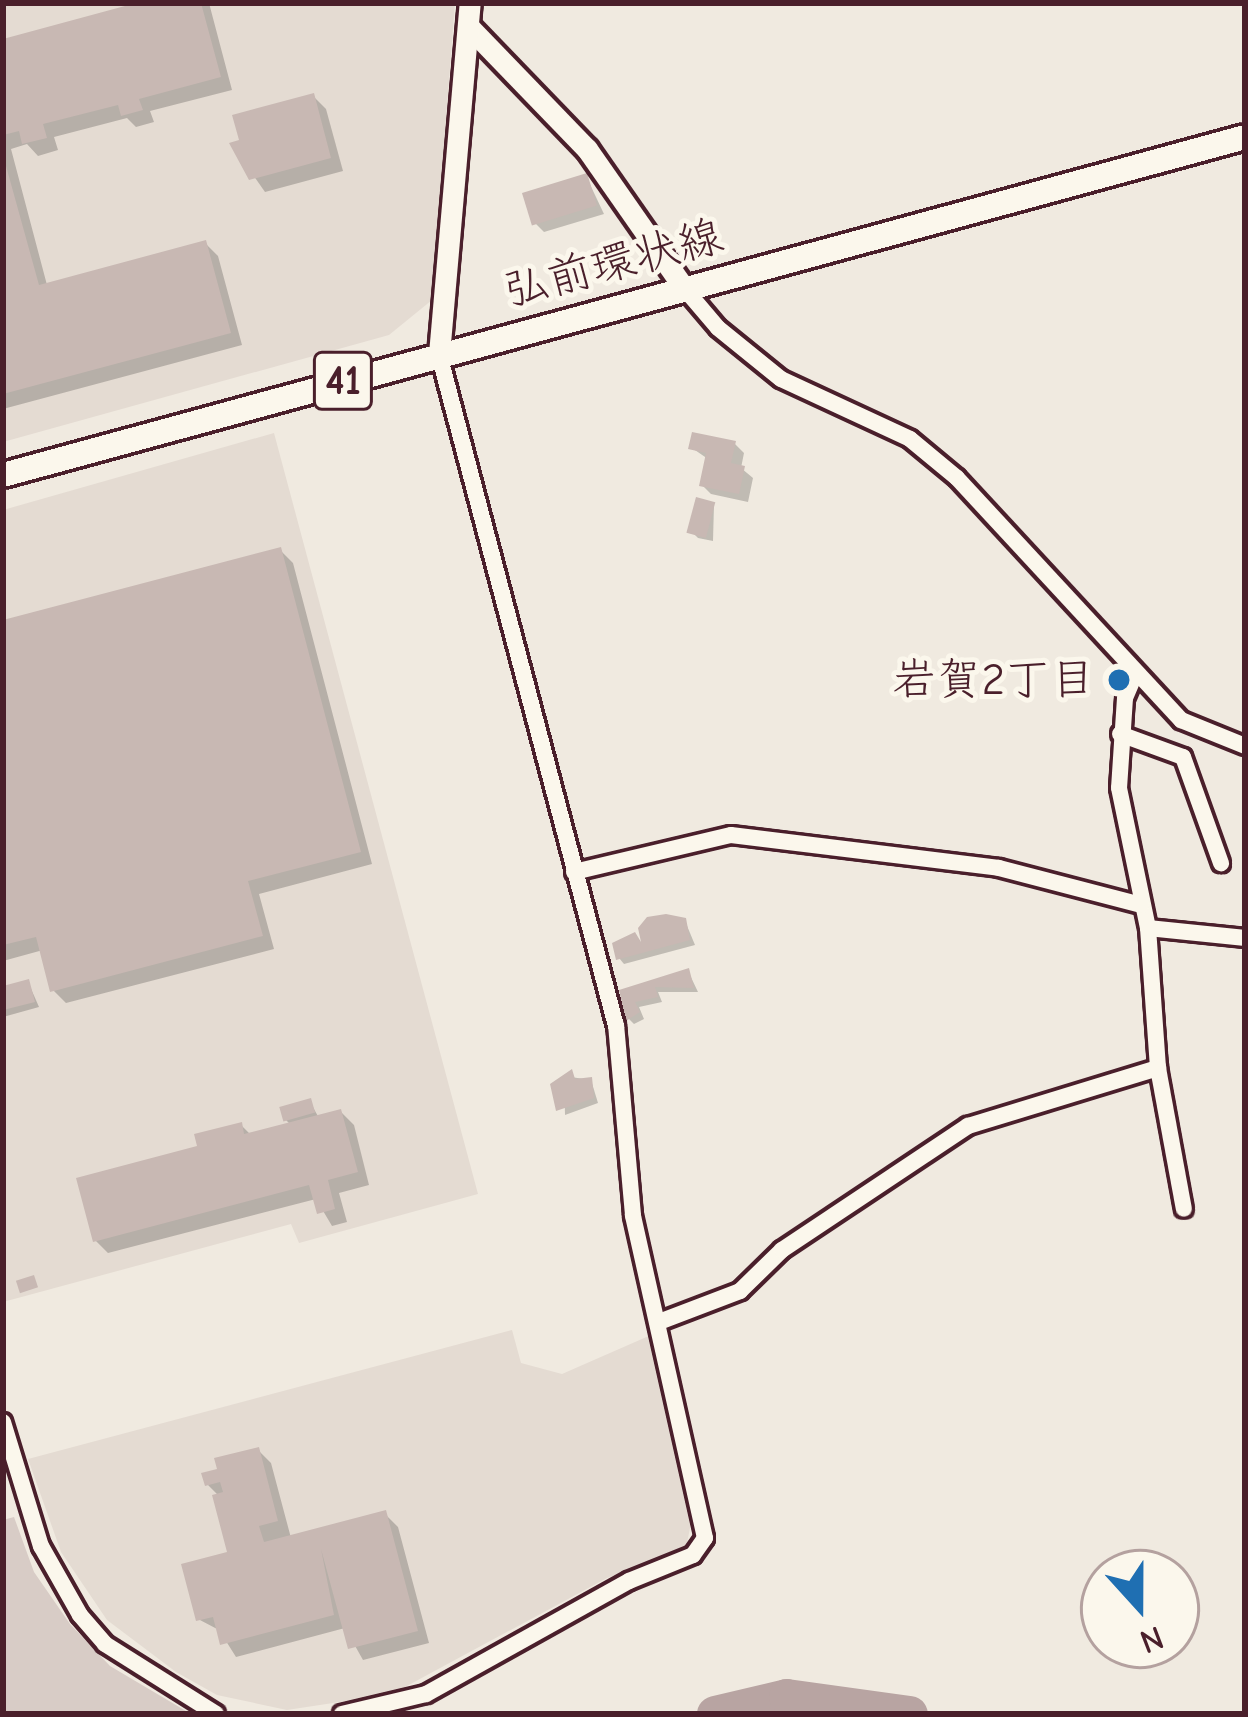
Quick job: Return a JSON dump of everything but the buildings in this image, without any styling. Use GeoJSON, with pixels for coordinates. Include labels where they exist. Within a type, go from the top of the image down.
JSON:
{"type":"FeatureCollection","features":[{"type":"Feature","properties":{"kind":"main road","name":"弘前環状線"},"geometry":{"type":"LineString","coordinates":[[3,475],[1245,137]]}},
{"type":"Feature","properties":{"kind":"street"},"geometry":{"type":"LineString","coordinates":[[342,1714],[426,1694],[628,1581],[693,1556],[705,1538],[706,1515],[628,1180],[616,1026],[439,354],[470,3]]}},
{"type":"Feature","properties":{"kind":"street"},"geometry":{"type":"LineString","coordinates":[[471,29],[587,149],[718,328],[781,379],[896,431],[942,465],[1180,720],[1245,746]]}},
{"type":"Feature","properties":{"kind":"street"},"geometry":{"type":"LineString","coordinates":[[1136,672],[1120,734],[1119,788],[1148,928],[1158,1068],[1184,1209]]}},
{"type":"Feature","properties":{"kind":"street"},"geometry":{"type":"LineString","coordinates":[[1120,734],[1183,758],[1221,863]]}},
{"type":"Feature","properties":{"kind":"street"},"geometry":{"type":"LineString","coordinates":[[574,872],[731,836],[999,868],[1141,905]]}},
{"type":"Feature","properties":{"kind":"street"},"geometry":{"type":"LineString","coordinates":[[1148,928],[1245,938]]}},
{"type":"Feature","properties":{"kind":"street"},"geometry":{"type":"LineString","coordinates":[[659,1322],[740,1291],[782,1250],[968,1126],[1158,1068]]}},
{"type":"Feature","properties":{"kind":"street"},"geometry":{"type":"LineString","coordinates":[[3,1422],[41,1546],[80,1615],[123,1658],[216,1714]]}},
{"type":"Feature","properties":{"kind":"shaded area"},"geometry":{"type":"Polygon","coordinates":[[[3,3],[455,3],[432,300],[389,335],[3,442],[3,3]]]}},
{"type":"Feature","properties":{"kind":"shaded area"},"geometry":{"type":"Polygon","coordinates":[[[274,433],[478,1194],[299,1243],[291,1224],[3,1302],[3,510],[274,433]]]}},
{"type":"Feature","properties":{"kind":"shaded area"},"geometry":{"type":"Polygon","coordinates":[[[512,1330],[521,1363],[562,1374],[651,1335],[693,1513],[686,1548],[607,1578],[392,1694],[287,1710],[217,1695],[176,1672],[107,1620],[61,1552],[28,1459],[512,1330]]]}},
{"type":"Feature","properties":{"kind":"shaded area"},"geometry":{"type":"Polygon","coordinates":[[[14,1517],[34,1572],[70,1624],[110,1666],[191,1714],[3,1714],[3,1520],[14,1517]]]}},
{"type":"Feature","properties":{"kind":"waterway"},"geometry":{"type":"LineString","coordinates":[[715,1714],[787,1697],[910,1714]]}},
{"type":"Feature","properties":{"kind":"place","name":"岩賀2丁目"},"geometry":{"type":"Point","coordinates":[1119,680]}}]}
